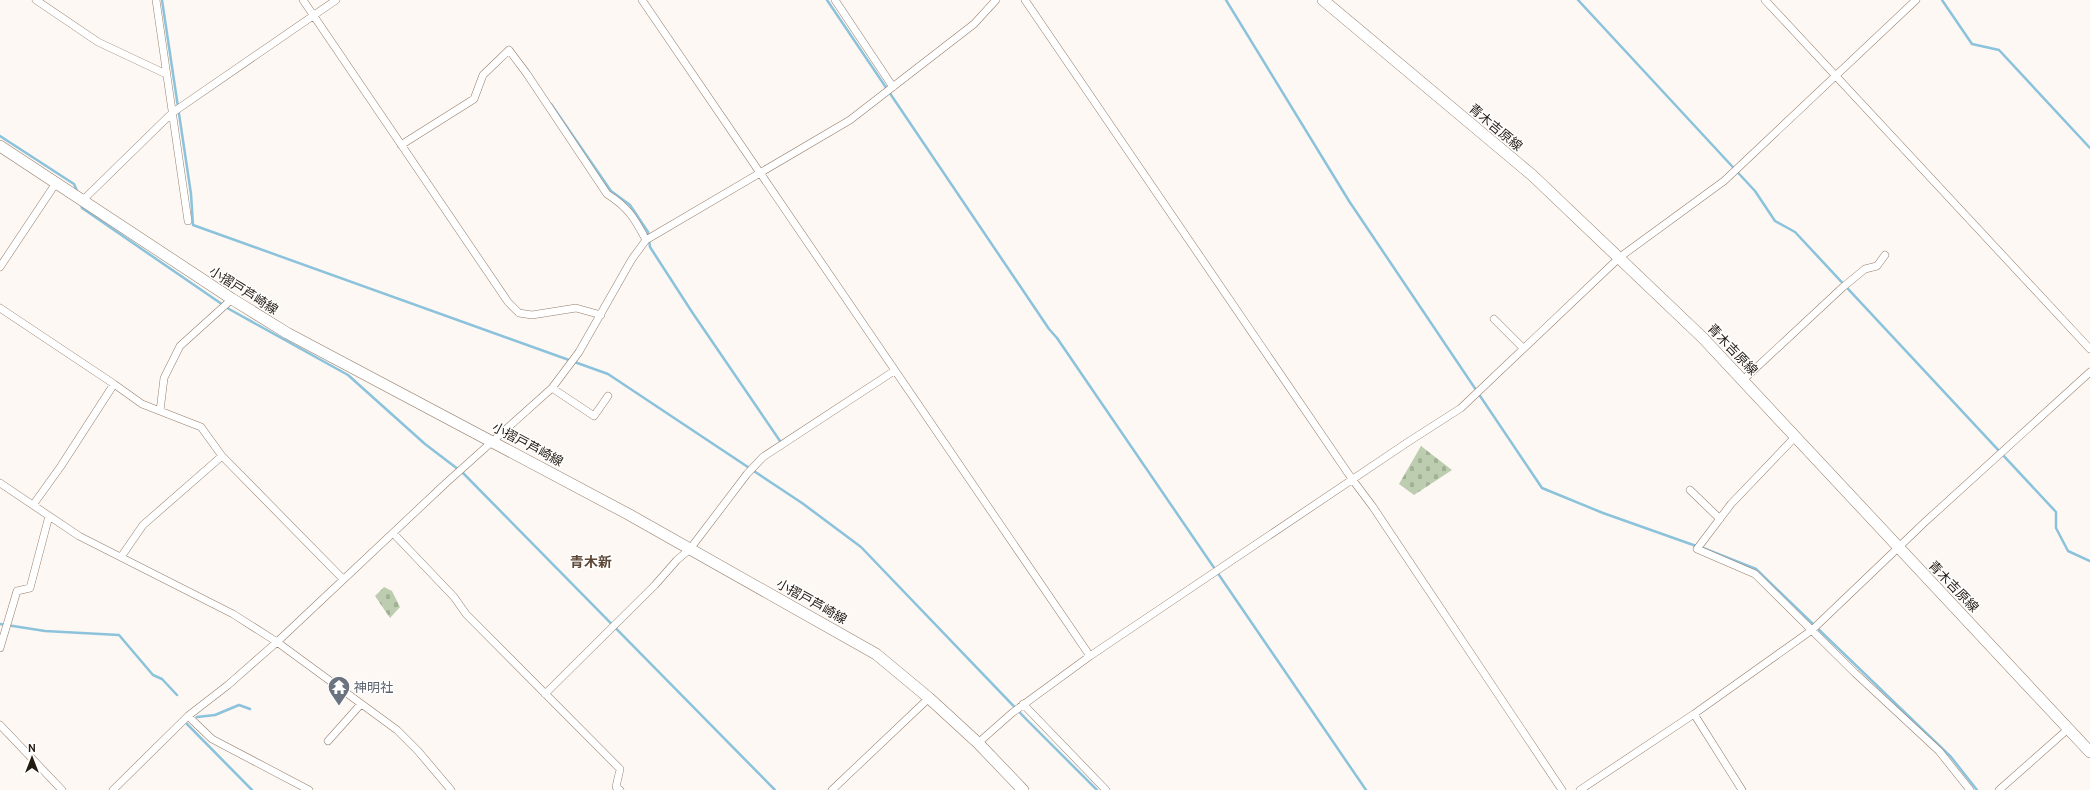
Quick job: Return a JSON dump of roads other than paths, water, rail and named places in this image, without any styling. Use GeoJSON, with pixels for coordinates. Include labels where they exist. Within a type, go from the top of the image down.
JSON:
{"type":"FeatureCollection","features":[{"type":"Feature","properties":{"kind":"main road","name":"青木吉原線"},"geometry":{"type":"LineString","coordinates":[[1323,0],[1532,175],[1620,257],[1703,338],[2090,752]]}},
{"type":"Feature","properties":{"kind":"main road","name":"小摺戸芦崎線"},"geometry":{"type":"LineString","coordinates":[[0,146],[232,300],[287,333],[492,441],[690,549],[876,654],[929,698],[978,743],[1023,790]]}},
{"type":"Feature","properties":{"kind":"street"},"geometry":{"type":"LineString","coordinates":[[36,0],[98,42],[166,74]]}},
{"type":"Feature","properties":{"kind":"street"},"geometry":{"type":"LineString","coordinates":[[156,0],[188,221]]}},
{"type":"Feature","properties":{"kind":"street"},"geometry":{"type":"LineString","coordinates":[[303,0],[508,302],[519,313],[532,315],[576,308],[601,315]]}},
{"type":"Feature","properties":{"kind":"street"},"geometry":{"type":"LineString","coordinates":[[83,200],[172,113],[336,0]]}},
{"type":"Feature","properties":{"kind":"street"},"geometry":{"type":"LineString","coordinates":[[642,0],[1090,656]]}},
{"type":"Feature","properties":{"kind":"street"},"geometry":{"type":"LineString","coordinates":[[834,0],[894,87]]}},
{"type":"Feature","properties":{"kind":"street"},"geometry":{"type":"LineString","coordinates":[[113,790],[188,716],[228,685],[277,642],[492,441],[552,388],[579,352],[632,259],[646,240],[850,120],[974,24],[996,0]]}},
{"type":"Feature","properties":{"kind":"street"},"geometry":{"type":"LineString","coordinates":[[1025,0],[1352,479],[1377,513],[1562,790]]}},
{"type":"Feature","properties":{"kind":"street"},"geometry":{"type":"LineString","coordinates":[[1765,0],[2090,349]]}},
{"type":"Feature","properties":{"kind":"street"},"geometry":{"type":"LineString","coordinates":[[978,743],[1023,704],[1090,656],[1352,479],[1461,408],[1620,257],[1724,181],[1916,0]]}},
{"type":"Feature","properties":{"kind":"street"},"geometry":{"type":"LineString","coordinates":[[401,145],[474,99],[483,75],[509,50],[527,74],[607,194],[621,203],[632,214],[646,240]]}},
{"type":"Feature","properties":{"kind":"street"},"geometry":{"type":"LineString","coordinates":[[0,266],[56,183]]}},
{"type":"Feature","properties":{"kind":"street"},"geometry":{"type":"LineString","coordinates":[[1743,380],[1843,287],[1865,269],[1877,266],[1885,255]]}},
{"type":"Feature","properties":{"kind":"street"},"geometry":{"type":"LineString","coordinates":[[160,411],[164,378],[180,346],[232,300]]}},
{"type":"Feature","properties":{"kind":"street"},"geometry":{"type":"LineString","coordinates":[[0,308],[142,404],[201,427],[222,456],[343,579]]}},
{"type":"Feature","properties":{"kind":"street"},"geometry":{"type":"LineString","coordinates":[[1494,319],[1523,348]]}},
{"type":"Feature","properties":{"kind":"street"},"geometry":{"type":"LineString","coordinates":[[545,694],[655,585],[677,560],[690,549],[747,474],[763,457],[894,371]]}},
{"type":"Feature","properties":{"kind":"street"},"geometry":{"type":"LineString","coordinates":[[1580,790],[1694,714],[1812,630],[1898,548],[2090,372]]}},
{"type":"Feature","properties":{"kind":"street"},"geometry":{"type":"LineString","coordinates":[[32,505],[61,466],[114,384]]}},
{"type":"Feature","properties":{"kind":"street"},"geometry":{"type":"LineString","coordinates":[[552,388],[594,416],[608,396]]}},
{"type":"Feature","properties":{"kind":"street"},"geometry":{"type":"LineString","coordinates":[[1796,436],[1731,504],[1697,549],[1755,574],[1939,751],[1970,790]]}},
{"type":"Feature","properties":{"kind":"street"},"geometry":{"type":"LineString","coordinates":[[121,557],[143,525],[222,456]]}},
{"type":"Feature","properties":{"kind":"street"},"geometry":{"type":"LineString","coordinates":[[0,483],[79,536],[233,614],[277,642],[397,730],[418,751],[447,789]]}},
{"type":"Feature","properties":{"kind":"street"},"geometry":{"type":"LineString","coordinates":[[1690,490],[1720,519]]}},
{"type":"Feature","properties":{"kind":"street"},"geometry":{"type":"LineString","coordinates":[[0,648],[17,591],[30,588],[49,516]]}},
{"type":"Feature","properties":{"kind":"street"},"geometry":{"type":"LineString","coordinates":[[393,533],[454,597],[466,614],[620,769],[616,787],[620,790]]}},
{"type":"Feature","properties":{"kind":"street"},"geometry":{"type":"LineString","coordinates":[[832,790],[929,698]]}},
{"type":"Feature","properties":{"kind":"street"},"geometry":{"type":"LineString","coordinates":[[328,741],[361,704]]}},
{"type":"Feature","properties":{"kind":"street"},"geometry":{"type":"LineString","coordinates":[[1023,704],[1106,790]]}},
{"type":"Feature","properties":{"kind":"street"},"geometry":{"type":"LineString","coordinates":[[1694,714],[1742,790]]}},
{"type":"Feature","properties":{"kind":"street"},"geometry":{"type":"LineString","coordinates":[[188,716],[212,739],[309,790]]}},
{"type":"Feature","properties":{"kind":"street"},"geometry":{"type":"LineString","coordinates":[[0,725],[62,790]]}},
{"type":"Feature","properties":{"kind":"street"},"geometry":{"type":"LineString","coordinates":[[1999,790],[2068,729]]}},
{"type":"Feature","properties":{"kind":"waterway"},"geometry":{"type":"LineString","coordinates":[[162,0],[191,194],[193,225],[608,374],[802,503],[861,547],[1027,720],[1097,790]]}},
{"type":"Feature","properties":{"kind":"waterway"},"geometry":{"type":"LineString","coordinates":[[827,0],[1049,329],[1057,338],[1366,790]]}},
{"type":"Feature","properties":{"kind":"waterway"},"geometry":{"type":"LineString","coordinates":[[1226,0],[1349,201],[1542,488],[1603,513],[1699,547]]}},
{"type":"Feature","properties":{"kind":"waterway"},"geometry":{"type":"LineString","coordinates":[[1578,0],[1755,191],[1775,221],[1795,232],[2056,512],[2056,528],[2068,551],[2090,561]]}},
{"type":"Feature","properties":{"kind":"waterway"},"geometry":{"type":"LineString","coordinates":[[1942,0],[1972,44],[1999,50],[2090,148]]}},
{"type":"Feature","properties":{"kind":"waterway"},"geometry":{"type":"LineString","coordinates":[[551,104],[611,191],[630,205],[648,232],[650,247],[692,312],[780,441]]}},
{"type":"Feature","properties":{"kind":"waterway"},"geometry":{"type":"LineString","coordinates":[[0,136],[74,184],[78,193]]}},
{"type":"Feature","properties":{"kind":"waterway"},"geometry":{"type":"LineString","coordinates":[[81,204],[82,208],[229,309],[348,375],[425,444],[463,473],[775,790]]}},
{"type":"Feature","properties":{"kind":"waterway"},"geometry":{"type":"LineString","coordinates":[[1703,548],[1756,569],[1951,757],[1977,790]]}},
{"type":"Feature","properties":{"kind":"waterway"},"geometry":{"type":"LineString","coordinates":[[0,624],[45,631],[119,635],[153,675],[162,679],[177,695]]}},
{"type":"Feature","properties":{"kind":"waterway"},"geometry":{"type":"LineString","coordinates":[[197,717],[215,715],[239,705],[250,709]]}},
{"type":"Feature","properties":{"kind":"waterway"},"geometry":{"type":"LineString","coordinates":[[187,724],[252,790]]}},
{"type":"Feature","properties":{"kind":"place","name":"神明社"},"geometry":{"type":"Point","coordinates":[339,706]}},
{"type":"Feature","properties":{"kind":"district","name":"青木新"},"geometry":{"type":"Point","coordinates":[591,562]}}]}
